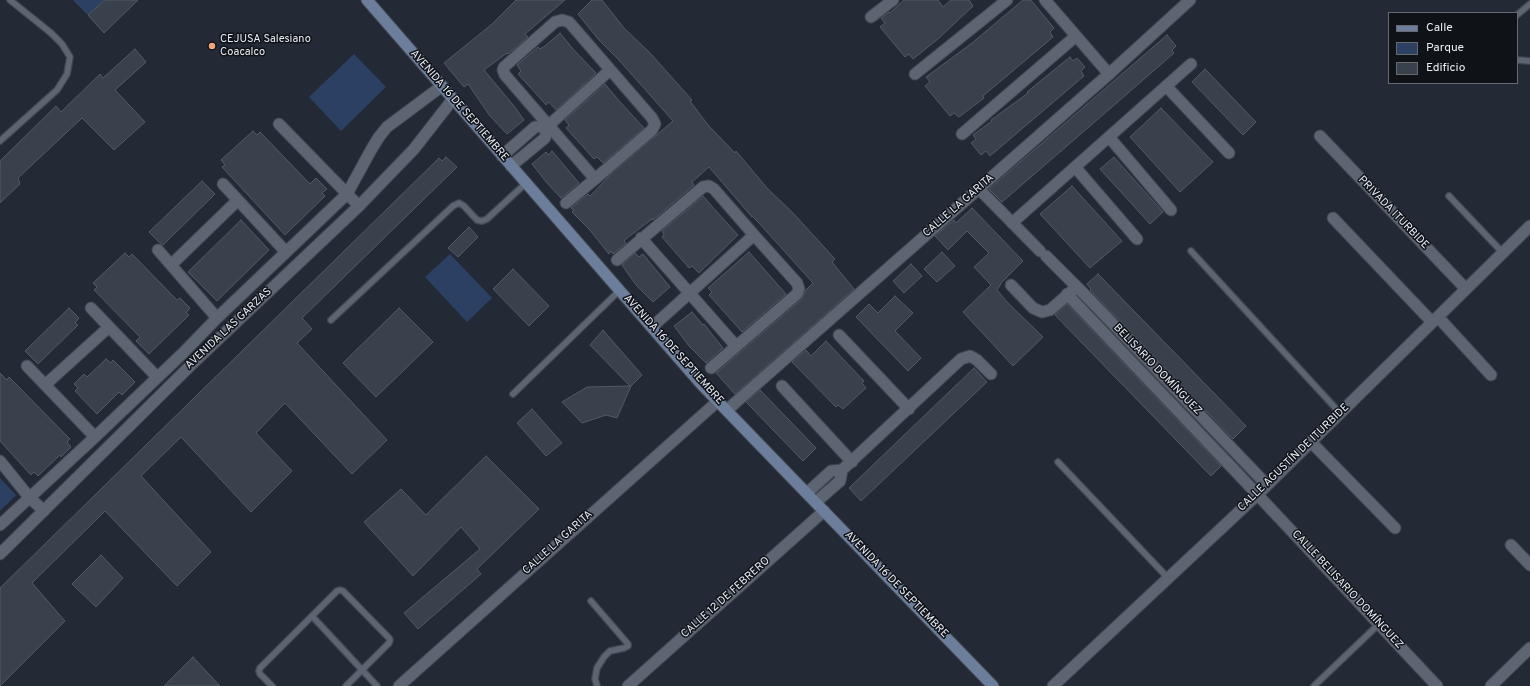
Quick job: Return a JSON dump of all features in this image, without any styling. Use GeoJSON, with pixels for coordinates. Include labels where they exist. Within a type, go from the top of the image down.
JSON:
{"type":"FeatureCollection","features":[{"type":"Feature","properties":{"kind":"main road","name":"AVENIDA 16 DE SEPTIEMBRE"},"geometry":{"type":"LineString","coordinates":[[367,0],[718,401],[993,686]]}},
{"type":"Feature","properties":{"kind":"street"},"geometry":{"type":"LineString","coordinates":[[871,18],[893,0]]}},
{"type":"Feature","properties":{"kind":"street"},"geometry":{"type":"LineString","coordinates":[[915,74],[1007,0]]}},
{"type":"Feature","properties":{"kind":"street"},"geometry":{"type":"LineString","coordinates":[[1045,0],[1109,74]]}},
{"type":"Feature","properties":{"kind":"street","name":"CALLE LA GARITA"},"geometry":{"type":"LineString","coordinates":[[727,410],[1109,74],[1190,0]]}},
{"type":"Feature","properties":{"kind":"street"},"geometry":{"type":"LineString","coordinates":[[566,203],[595,179],[652,130],[655,124],[652,118],[568,22],[562,20],[555,22],[504,67],[503,70],[505,75],[548,126],[595,179]]}},
{"type":"Feature","properties":{"kind":"street"},"geometry":{"type":"LineString","coordinates":[[962,134],[1076,36]]}},
{"type":"Feature","properties":{"kind":"street"},"geometry":{"type":"LineString","coordinates":[[1012,223],[1191,64]]}},
{"type":"Feature","properties":{"kind":"street"},"geometry":{"type":"LineString","coordinates":[[512,166],[545,138],[548,126],[610,70]]}},
{"type":"Feature","properties":{"kind":"street","name":"AVENIDA LAS GARZAS"},"geometry":{"type":"LineString","coordinates":[[0,526],[182,354],[217,318],[347,194],[374,146],[387,127],[442,86]]}},
{"type":"Feature","properties":{"kind":"street"},"geometry":{"type":"LineString","coordinates":[[1166,86],[1229,153]]}},
{"type":"Feature","properties":{"kind":"street","name":"AVENIDA LAS GARZAS"},"geometry":{"type":"LineString","coordinates":[[0,554],[192,364],[359,206],[414,149],[453,99]]}},
{"type":"Feature","properties":{"kind":"street"},"geometry":{"type":"LineString","coordinates":[[279,124],[359,206]]}},
{"type":"Feature","properties":{"kind":"street"},"geometry":{"type":"LineString","coordinates":[[502,156],[535,127],[548,126]]}},
{"type":"Feature","properties":{"kind":"street","name":"PRIVADA ITURBIDE"},"geometry":{"type":"LineString","coordinates":[[1320,136],[1466,289]]}},
{"type":"Feature","properties":{"kind":"street"},"geometry":{"type":"LineString","coordinates":[[1109,137],[1171,210]]}},
{"type":"Feature","properties":{"kind":"street"},"geometry":{"type":"LineString","coordinates":[[1076,167],[1137,239]]}},
{"type":"Feature","properties":{"kind":"street"},"geometry":{"type":"LineString","coordinates":[[223,184],[286,252]]}},
{"type":"Feature","properties":{"kind":"street"},"geometry":{"type":"LineString","coordinates":[[617,260],[641,238],[703,187],[709,186],[714,188],[797,283],[799,289],[797,294],[711,368]]}},
{"type":"Feature","properties":{"kind":"street","name":"BELISARIO DOMÍNGUEZ"},"geometry":{"type":"LineString","coordinates":[[979,189],[1077,286],[1267,485]]}},
{"type":"Feature","properties":{"kind":"street"},"geometry":{"type":"LineString","coordinates":[[171,265],[238,200]]}},
{"type":"Feature","properties":{"kind":"street"},"geometry":{"type":"LineString","coordinates":[[1333,218],[1491,375]]}},
{"type":"Feature","properties":{"kind":"street","name":"CALLE AGUSTÍN DE ITURBIDE"},"geometry":{"type":"LineString","coordinates":[[1053,686],[1169,579],[1312,442],[1530,226]]}},
{"type":"Feature","properties":{"kind":"street"},"geometry":{"type":"LineString","coordinates":[[652,327],[754,235]]}},
{"type":"Feature","properties":{"kind":"street"},"geometry":{"type":"LineString","coordinates":[[641,238],[736,346]]}},
{"type":"Feature","properties":{"kind":"street"},"geometry":{"type":"LineString","coordinates":[[158,250],[217,318]]}},
{"type":"Feature","properties":{"kind":"street"},"geometry":{"type":"LineString","coordinates":[[1011,286],[1034,308],[1042,312],[1050,310],[1077,286]]}},
{"type":"Feature","properties":{"kind":"street","name":"BELISARIO DOMÍNGUEZ"},"geometry":{"type":"LineString","coordinates":[[1067,294],[1258,494]]}},
{"type":"Feature","properties":{"kind":"street"},"geometry":{"type":"LineString","coordinates":[[91,308],[157,377]]}},
{"type":"Feature","properties":{"kind":"street"},"geometry":{"type":"LineString","coordinates":[[45,385],[109,327]]}},
{"type":"Feature","properties":{"kind":"street"},"geometry":{"type":"LineString","coordinates":[[839,335],[909,409]]}},
{"type":"Feature","properties":{"kind":"street"},"geometry":{"type":"LineString","coordinates":[[182,354],[192,364]]}},
{"type":"Feature","properties":{"kind":"street"},"geometry":{"type":"LineString","coordinates":[[807,493],[831,471],[842,470],[852,462],[961,359],[970,356],[991,374]]}},
{"type":"Feature","properties":{"kind":"street"},"geometry":{"type":"LineString","coordinates":[[28,366],[95,437]]}},
{"type":"Feature","properties":{"kind":"street"},"geometry":{"type":"LineString","coordinates":[[782,386],[852,462]]}},
{"type":"Feature","properties":{"kind":"street","name":"CALLE LA GARITA"},"geometry":{"type":"LineString","coordinates":[[399,686],[718,401]]}},
{"type":"Feature","properties":{"kind":"street"},"geometry":{"type":"LineString","coordinates":[[1312,442],[1395,528]]}},
{"type":"Feature","properties":{"kind":"street"},"geometry":{"type":"LineString","coordinates":[[0,461],[29,497],[44,511]]}},
{"type":"Feature","properties":{"kind":"street"},"geometry":{"type":"LineString","coordinates":[[816,502],[840,481],[842,470]]}},
{"type":"Feature","properties":{"kind":"street","name":"CALLE BELISARIO DOMÍNGUEZ"},"geometry":{"type":"LineString","coordinates":[[1258,494],[1437,686]]}},
{"type":"Feature","properties":{"kind":"street","name":"CALLE 12 DE FEBRERO"},"geometry":{"type":"LineString","coordinates":[[628,686],[824,511]]}},
{"type":"Feature","properties":{"kind":"street"},"geometry":{"type":"LineString","coordinates":[[1511,545],[1530,565]]}},
{"type":"Feature","properties":{"kind":"street"},"geometry":{"type":"LineString","coordinates":[[1491,686],[1530,648]]}},
{"type":"Feature","properties":{"kind":"lane"},"geometry":{"type":"LineString","coordinates":[[0,141],[57,90],[67,74],[70,57],[62,44],[51,33],[10,0]]}},
{"type":"Feature","properties":{"kind":"lane"},"geometry":{"type":"LineString","coordinates":[[1518,14],[1530,4]]}},
{"type":"Feature","properties":{"kind":"lane"},"geometry":{"type":"LineString","coordinates":[[1518,60],[1530,61]]}},
{"type":"Feature","properties":{"kind":"lane"},"geometry":{"type":"LineString","coordinates":[[331,320],[453,206],[459,203],[464,206],[477,220],[482,221],[487,219],[526,183]]}},
{"type":"Feature","properties":{"kind":"lane"},"geometry":{"type":"LineString","coordinates":[[1449,196],[1504,252]]}},
{"type":"Feature","properties":{"kind":"lane"},"geometry":{"type":"LineString","coordinates":[[1191,251],[1340,413]]}},
{"type":"Feature","properties":{"kind":"lane"},"geometry":{"type":"LineString","coordinates":[[513,394],[620,290]]}},
{"type":"Feature","properties":{"kind":"lane"},"geometry":{"type":"LineString","coordinates":[[1058,462],[1169,579]]}},
{"type":"Feature","properties":{"kind":"lane"},"geometry":{"type":"LineString","coordinates":[[272,686],[260,674],[260,668],[337,591],[340,590],[343,591],[390,640],[390,643],[346,686]]}},
{"type":"Feature","properties":{"kind":"lane"},"geometry":{"type":"LineString","coordinates":[[591,601],[628,644],[628,646],[610,652],[604,657],[597,668],[595,679],[597,686]]}},
{"type":"Feature","properties":{"kind":"lane"},"geometry":{"type":"LineString","coordinates":[[312,616],[377,686]]}},
{"type":"Feature","properties":{"kind":"lane"},"geometry":{"type":"LineString","coordinates":[[1314,686],[1379,624]]}},
{"type":"Feature","properties":{"kind":"green space"},"geometry":{"type":"Polygon","coordinates":[[[73,0],[105,0],[88,15],[73,0]]]}},
{"type":"Feature","properties":{"kind":"green space"},"geometry":{"type":"Polygon","coordinates":[[[354,54],[386,87],[341,131],[309,97],[354,54]]]}},
{"type":"Feature","properties":{"kind":"green space"},"geometry":{"type":"Polygon","coordinates":[[[450,254],[492,298],[467,322],[425,277],[450,254]]]}},
{"type":"Feature","properties":{"kind":"green space"},"geometry":{"type":"Polygon","coordinates":[[[0,478],[16,495],[0,511],[0,478]]]}},
{"type":"Feature","properties":{"kind":"building"},"geometry":{"type":"Polygon","coordinates":[[[105,0],[138,0],[104,33],[88,15],[105,0]]]}},
{"type":"Feature","properties":{"kind":"building"},"geometry":{"type":"Polygon","coordinates":[[[516,0],[565,0],[525,34],[528,37],[508,54],[507,53],[484,70],[524,120],[507,134],[490,116],[468,84],[464,87],[444,63],[491,25],[516,0]]]}},
{"type":"Feature","properties":{"kind":"building"},"geometry":{"type":"Polygon","coordinates":[[[592,0],[602,0],[624,28],[651,54],[692,100],[690,101],[708,125],[735,153],[736,151],[767,188],[793,213],[835,259],[832,262],[854,289],[735,394],[716,373],[802,299],[806,290],[813,283],[752,217],[709,167],[692,182],[694,185],[653,220],[652,219],[626,239],[624,241],[626,243],[613,254],[611,251],[609,254],[589,229],[572,212],[574,210],[571,208],[588,194],[590,196],[612,173],[673,121],[618,59],[598,39],[578,14],[592,0]]]}},
{"type":"Feature","properties":{"kind":"building"},"geometry":{"type":"Polygon","coordinates":[[[904,0],[938,0],[943,7],[951,0],[969,0],[973,6],[938,39],[913,59],[909,54],[905,57],[880,27],[885,23],[881,18],[889,12],[890,13],[904,0]]]}},
{"type":"Feature","properties":{"kind":"building"},"geometry":{"type":"Polygon","coordinates":[[[1023,0],[1031,0],[1054,28],[1050,32],[1053,37],[983,96],[984,98],[959,117],[954,113],[950,116],[925,86],[930,82],[926,77],[972,43],[1023,0]]]}},
{"type":"Feature","properties":{"kind":"building"},"geometry":{"type":"Polygon","coordinates":[[[560,33],[596,73],[556,110],[549,102],[546,105],[518,74],[521,71],[517,65],[538,47],[540,49],[545,46],[560,33]]]}},
{"type":"Feature","properties":{"kind":"building"},"geometry":{"type":"Polygon","coordinates":[[[1167,35],[1176,46],[1172,50],[1174,53],[1112,107],[1002,202],[989,189],[1167,35]]]}},
{"type":"Feature","properties":{"kind":"building"},"geometry":{"type":"Polygon","coordinates":[[[135,49],[146,62],[115,90],[145,122],[114,150],[82,118],[18,178],[20,184],[0,203],[0,161],[56,106],[61,112],[100,74],[103,78],[135,49]]]}},
{"type":"Feature","properties":{"kind":"building"},"geometry":{"type":"Polygon","coordinates":[[[1070,57],[1073,61],[1077,58],[1085,67],[1081,71],[1084,76],[990,156],[986,151],[981,155],[971,143],[976,139],[973,135],[1028,93],[1027,92],[1070,57]]]}},
{"type":"Feature","properties":{"kind":"building"},"geometry":{"type":"Polygon","coordinates":[[[1205,69],[1256,122],[1243,135],[1192,82],[1205,69]]]}},
{"type":"Feature","properties":{"kind":"building"},"geometry":{"type":"Polygon","coordinates":[[[605,84],[644,128],[603,163],[597,157],[594,159],[566,128],[569,125],[565,120],[605,84]]]}},
{"type":"Feature","properties":{"kind":"building"},"geometry":{"type":"Polygon","coordinates":[[[1161,108],[1213,162],[1180,192],[1130,137],[1161,108]]]}},
{"type":"Feature","properties":{"kind":"building"},"geometry":{"type":"Polygon","coordinates":[[[253,131],[257,135],[260,132],[310,184],[316,178],[327,189],[322,193],[325,196],[285,235],[222,167],[225,165],[221,160],[253,131]]]}},
{"type":"Feature","properties":{"kind":"building"},"geometry":{"type":"Polygon","coordinates":[[[552,151],[579,183],[561,198],[532,164],[546,152],[549,155],[552,151]]]}},
{"type":"Feature","properties":{"kind":"building"},"geometry":{"type":"Polygon","coordinates":[[[446,157],[457,167],[302,318],[312,329],[297,343],[387,440],[352,474],[285,403],[256,433],[292,471],[251,512],[181,437],[141,476],[211,552],[177,586],[105,511],[32,583],[65,621],[0,686],[0,588],[439,158],[442,161],[446,157]]]}},
{"type":"Feature","properties":{"kind":"building"},"geometry":{"type":"Polygon","coordinates":[[[1114,157],[1163,212],[1150,224],[1100,169],[1114,157]]]}},
{"type":"Feature","properties":{"kind":"building"},"geometry":{"type":"Polygon","coordinates":[[[202,181],[215,194],[163,245],[149,232],[202,181]]]}},
{"type":"Feature","properties":{"kind":"building"},"geometry":{"type":"Polygon","coordinates":[[[1072,186],[1122,241],[1090,268],[1040,214],[1072,186]]]}},
{"type":"Feature","properties":{"kind":"building"},"geometry":{"type":"Polygon","coordinates":[[[703,196],[738,235],[699,273],[692,266],[689,268],[662,237],[664,234],[662,231],[703,196]]]}},
{"type":"Feature","properties":{"kind":"building"},"geometry":{"type":"Polygon","coordinates":[[[972,208],[1023,261],[1002,282],[997,290],[1008,303],[1043,337],[1013,366],[963,312],[991,285],[974,267],[989,253],[967,231],[948,250],[935,236],[954,220],[956,223],[972,208]]]}},
{"type":"Feature","properties":{"kind":"building"},"geometry":{"type":"Polygon","coordinates":[[[241,220],[269,250],[217,301],[188,272],[241,220]]]}},
{"type":"Feature","properties":{"kind":"building"},"geometry":{"type":"Polygon","coordinates":[[[469,227],[478,237],[458,257],[448,248],[469,227]]]}},
{"type":"Feature","properties":{"kind":"building"},"geometry":{"type":"Polygon","coordinates":[[[749,252],[786,294],[742,332],[709,295],[712,292],[708,288],[749,252]]]}},
{"type":"Feature","properties":{"kind":"building"},"geometry":{"type":"Polygon","coordinates":[[[942,252],[955,266],[937,282],[924,269],[942,252]]]}},
{"type":"Feature","properties":{"kind":"building"},"geometry":{"type":"Polygon","coordinates":[[[125,253],[129,257],[132,254],[177,300],[180,298],[190,308],[186,313],[189,315],[149,354],[136,341],[140,337],[94,290],[97,287],[93,283],[125,253]]]}},
{"type":"Feature","properties":{"kind":"building"},"geometry":{"type":"Polygon","coordinates":[[[635,253],[639,257],[643,254],[670,287],[653,302],[636,285],[622,265],[635,253]]]}},
{"type":"Feature","properties":{"kind":"building"},"geometry":{"type":"Polygon","coordinates":[[[911,264],[922,276],[904,293],[893,281],[911,264]]]}},
{"type":"Feature","properties":{"kind":"building"},"geometry":{"type":"Polygon","coordinates":[[[513,269],[549,306],[529,326],[493,289],[513,269]]]}},
{"type":"Feature","properties":{"kind":"building"},"geometry":{"type":"Polygon","coordinates":[[[1098,274],[1246,426],[1233,439],[1090,290],[1091,289],[1087,284],[1098,274]]]}},
{"type":"Feature","properties":{"kind":"building"},"geometry":{"type":"Polygon","coordinates":[[[895,296],[913,313],[895,331],[921,358],[908,371],[856,317],[869,304],[878,313],[895,296]]]}},
{"type":"Feature","properties":{"kind":"building"},"geometry":{"type":"Polygon","coordinates":[[[1067,304],[1221,466],[1211,476],[1055,315],[1067,304]]]}},
{"type":"Feature","properties":{"kind":"building"},"geometry":{"type":"Polygon","coordinates":[[[69,308],[79,318],[75,323],[78,325],[38,364],[25,351],[69,308]]]}},
{"type":"Feature","properties":{"kind":"building"},"geometry":{"type":"Polygon","coordinates":[[[399,308],[433,342],[376,397],[343,363],[399,308]]]}},
{"type":"Feature","properties":{"kind":"building"},"geometry":{"type":"Polygon","coordinates":[[[692,312],[703,325],[704,324],[723,348],[706,363],[689,346],[674,326],[692,312]]]}},
{"type":"Feature","properties":{"kind":"building"},"geometry":{"type":"Polygon","coordinates":[[[603,330],[642,375],[631,386],[617,418],[606,415],[582,423],[562,402],[587,387],[630,386],[590,345],[603,330]]]}},
{"type":"Feature","properties":{"kind":"building"},"geometry":{"type":"Polygon","coordinates":[[[826,341],[864,381],[862,383],[866,388],[843,409],[838,405],[836,407],[792,362],[806,350],[811,356],[826,341]]]}},
{"type":"Feature","properties":{"kind":"building"},"geometry":{"type":"Polygon","coordinates":[[[106,359],[111,363],[113,360],[135,382],[122,395],[119,392],[97,414],[75,391],[78,388],[74,384],[84,374],[87,377],[106,359]]]}},
{"type":"Feature","properties":{"kind":"building"},"geometry":{"type":"Polygon","coordinates":[[[974,368],[987,382],[861,501],[849,488],[974,368]]]}},
{"type":"Feature","properties":{"kind":"building"},"geometry":{"type":"Polygon","coordinates":[[[0,373],[7,380],[9,377],[70,439],[67,442],[71,447],[61,457],[60,455],[38,476],[34,472],[31,475],[0,441],[0,373]]]}},
{"type":"Feature","properties":{"kind":"building"},"geometry":{"type":"Polygon","coordinates":[[[760,390],[816,448],[803,461],[746,402],[760,390]]]}},
{"type":"Feature","properties":{"kind":"building"},"geometry":{"type":"Polygon","coordinates":[[[532,409],[562,443],[546,456],[517,423],[532,409]]]}},
{"type":"Feature","properties":{"kind":"building"},"geometry":{"type":"Polygon","coordinates":[[[486,456],[539,509],[477,569],[481,574],[418,629],[404,613],[480,549],[461,527],[413,576],[364,522],[401,489],[426,515],[486,456]]]}},
{"type":"Feature","properties":{"kind":"building"},"geometry":{"type":"Polygon","coordinates":[[[101,555],[123,578],[96,607],[72,584],[101,555]]]}},
{"type":"Feature","properties":{"kind":"building"},"geometry":{"type":"Polygon","coordinates":[[[193,657],[220,686],[164,686],[193,657]]]}},
{"type":"Feature","properties":{"kind":"place","name":"CEJUSA Salesiano Coacalco"},"geometry":{"type":"Point","coordinates":[212,46]}}]}
